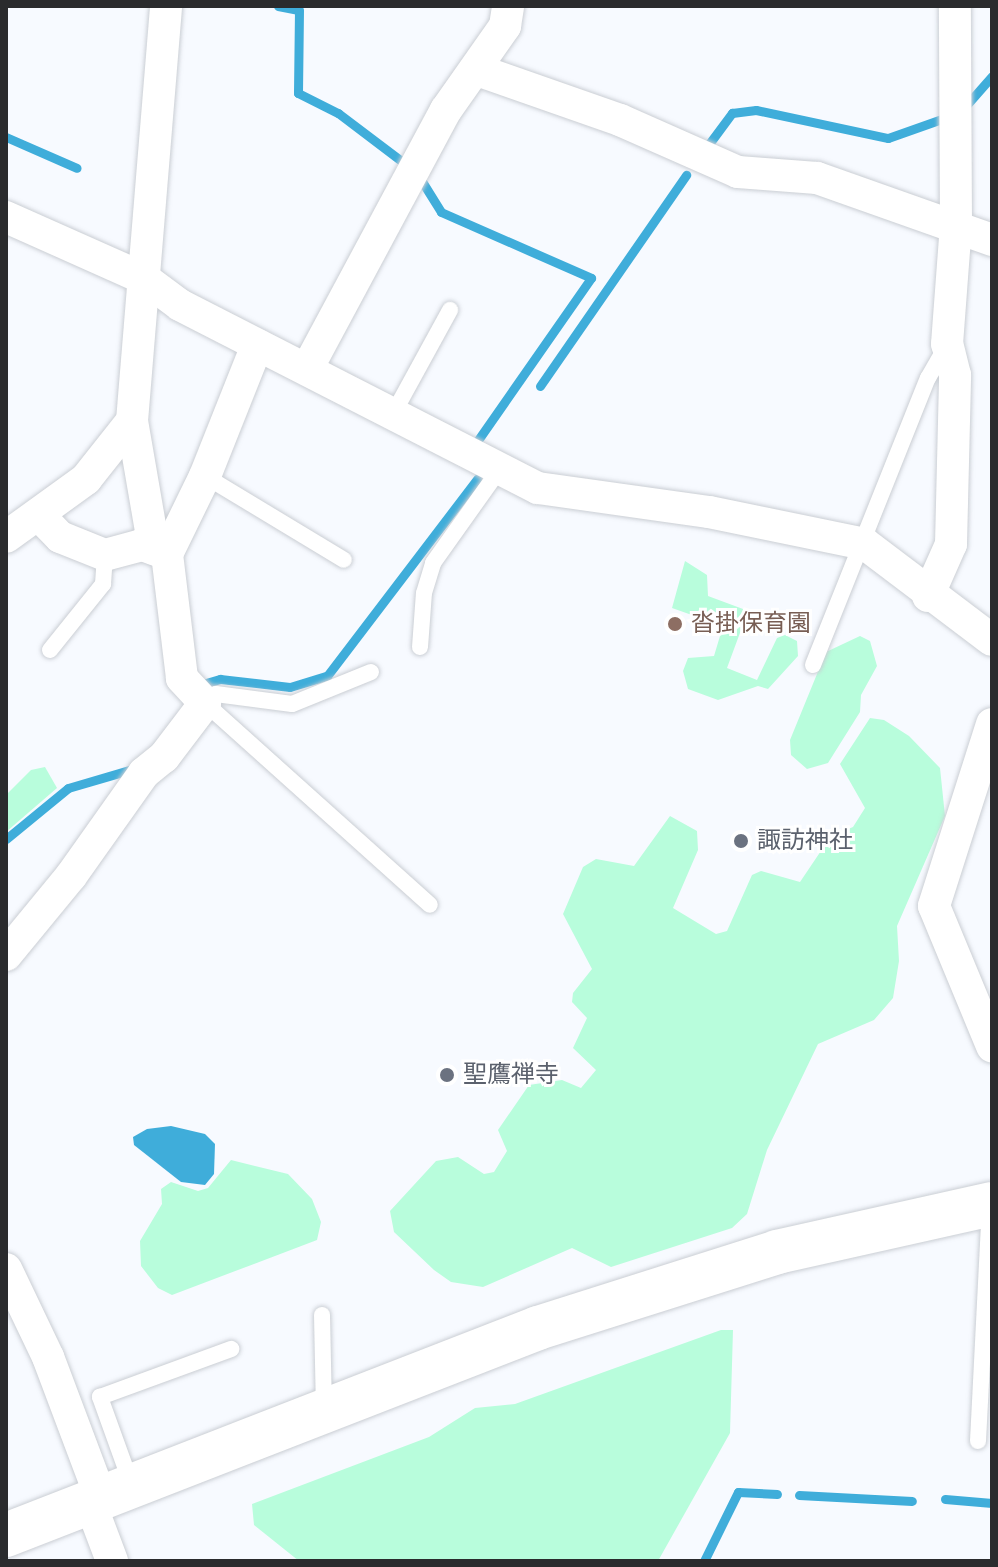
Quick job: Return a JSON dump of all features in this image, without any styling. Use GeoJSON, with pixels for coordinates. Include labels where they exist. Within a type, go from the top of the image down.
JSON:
{"type":"FeatureCollection","features":[{"type":"Feature","properties":{"kind":"street"},"geometry":{"type":"LineString","coordinates":[[6,955],[71,876],[144,773],[164,757],[205,703],[182,678],[160,552],[132,421],[166,6]]}},
{"type":"Feature","properties":{"kind":"street"},"geometry":{"type":"LineString","coordinates":[[307,369],[420,154],[505,26],[508,6]]}},
{"type":"Feature","properties":{"kind":"street"},"geometry":{"type":"LineString","coordinates":[[928,596],[951,544],[955,375],[947,344],[956,224],[955,6]]}},
{"type":"Feature","properties":{"kind":"street"},"geometry":{"type":"LineString","coordinates":[[477,70],[620,120],[738,172],[817,178],[956,224],[992,240]]}},
{"type":"Feature","properties":{"kind":"street"},"geometry":{"type":"LineString","coordinates":[[6,217],[145,279],[180,305],[538,488],[709,512],[865,544],[928,596],[992,640]]}},
{"type":"Feature","properties":{"kind":"street"},"geometry":{"type":"LineString","coordinates":[[160,552],[205,476],[257,345]]}},
{"type":"Feature","properties":{"kind":"street"},"geometry":{"type":"LineString","coordinates":[[20,522],[86,479],[132,421]]}},
{"type":"Feature","properties":{"kind":"street"},"geometry":{"type":"LineString","coordinates":[[20,522],[105,555],[142,545],[160,552]]}},
{"type":"Feature","properties":{"kind":"street"},"geometry":{"type":"LineString","coordinates":[[992,724],[934,906],[992,1046]]}},
{"type":"Feature","properties":{"kind":"street"},"geometry":{"type":"LineString","coordinates":[[6,1535],[109,1498],[538,1328],[777,1252],[991,1205]]}},
{"type":"Feature","properties":{"kind":"street"},"geometry":{"type":"LineString","coordinates":[[6,1269],[109,1498],[112,1561]]}},
{"type":"Feature","properties":{"kind":"lane"},"geometry":{"type":"LineString","coordinates":[[392,416],[450,310]]}},
{"type":"Feature","properties":{"kind":"lane"},"geometry":{"type":"LineString","coordinates":[[813,665],[865,544],[928,378],[947,344]]}},
{"type":"Feature","properties":{"kind":"lane"},"geometry":{"type":"LineString","coordinates":[[420,647],[424,593],[433,563],[499,470]]}},
{"type":"Feature","properties":{"kind":"lane"},"geometry":{"type":"LineString","coordinates":[[205,476],[344,560]]}},
{"type":"Feature","properties":{"kind":"lane"},"geometry":{"type":"LineString","coordinates":[[50,650],[103,584],[105,555]]}},
{"type":"Feature","properties":{"kind":"lane"},"geometry":{"type":"LineString","coordinates":[[371,672],[292,704],[216,694],[205,703],[430,905]]}},
{"type":"Feature","properties":{"kind":"lane"},"geometry":{"type":"LineString","coordinates":[[978,1441],[991,1205]]}},
{"type":"Feature","properties":{"kind":"lane"},"geometry":{"type":"LineString","coordinates":[[322,1315],[325,1413]]}},
{"type":"Feature","properties":{"kind":"lane"},"geometry":{"type":"LineString","coordinates":[[109,1498],[100,1397],[231,1349]]}},
{"type":"Feature","properties":{"kind":"green space"},"geometry":{"type":"Polygon","coordinates":[[[685,561],[707,575],[708,596],[743,609],[744,622],[727,668],[757,680],[777,638],[785,635],[797,641],[798,656],[768,689],[758,686],[718,700],[688,689],[683,671],[688,658],[714,656],[723,626],[672,608],[685,561]]]}},
{"type":"Feature","properties":{"kind":"green space"},"geometry":{"type":"Polygon","coordinates":[[[860,636],[870,641],[877,666],[861,695],[860,712],[828,763],[807,769],[791,755],[790,740],[826,652],[860,636]]]}},
{"type":"Feature","properties":{"kind":"green space"},"geometry":{"type":"Polygon","coordinates":[[[870,718],[884,720],[909,736],[940,768],[945,816],[897,926],[899,961],[893,998],[874,1020],[818,1044],[767,1150],[747,1214],[732,1228],[611,1267],[572,1248],[483,1287],[451,1282],[434,1270],[394,1232],[390,1211],[436,1161],[458,1157],[484,1174],[494,1172],[507,1151],[498,1130],[529,1085],[562,1080],[581,1088],[596,1070],[573,1048],[587,1018],[572,1002],[573,993],[592,969],[563,914],[583,867],[596,859],[634,866],[670,816],[697,831],[698,850],[673,908],[716,934],[727,931],[752,875],[761,871],[800,882],[831,836],[853,827],[865,808],[840,764],[870,718]]]}},
{"type":"Feature","properties":{"kind":"green space"},"geometry":{"type":"Polygon","coordinates":[[[45,767],[57,788],[6,832],[6,795],[31,770],[45,767]]]}},
{"type":"Feature","properties":{"kind":"green space"},"geometry":{"type":"Polygon","coordinates":[[[231,1160],[288,1174],[312,1199],[321,1222],[317,1240],[172,1295],[158,1288],[141,1266],[140,1241],[162,1204],[161,1189],[171,1182],[198,1191],[208,1188],[231,1160]]]}},
{"type":"Feature","properties":{"kind":"green space"},"geometry":{"type":"Polygon","coordinates":[[[721,1330],[733,1330],[730,1433],[658,1561],[299,1561],[254,1525],[252,1504],[429,1437],[475,1408],[515,1404],[721,1330]]]}},
{"type":"Feature","properties":{"kind":"water"},"geometry":{"type":"Polygon","coordinates":[[[171,1126],[205,1134],[215,1144],[214,1174],[205,1185],[181,1182],[134,1145],[133,1137],[147,1129],[171,1126]]]}},
{"type":"Feature","properties":{"kind":"waterway"},"geometry":{"type":"LineString","coordinates":[[278,6],[299,10],[298,93],[338,113],[404,163]]}},
{"type":"Feature","properties":{"kind":"waterway"},"geometry":{"type":"LineString","coordinates":[[963,109],[992,76]]}},
{"type":"Feature","properties":{"kind":"waterway"},"geometry":{"type":"LineString","coordinates":[[706,148],[732,113],[756,110],[888,138],[950,116]]}},
{"type":"Feature","properties":{"kind":"waterway"},"geometry":{"type":"LineString","coordinates":[[6,137],[77,168]]}},
{"type":"Feature","properties":{"kind":"waterway"},"geometry":{"type":"LineString","coordinates":[[540,386],[686,175]]}},
{"type":"Feature","properties":{"kind":"waterway"},"geometry":{"type":"LineString","coordinates":[[423,183],[441,212],[591,278],[476,443]]}},
{"type":"Feature","properties":{"kind":"waterway"},"geometry":{"type":"LineString","coordinates":[[206,683],[220,679],[290,687],[327,676],[477,479]]}},
{"type":"Feature","properties":{"kind":"waterway"},"geometry":{"type":"LineString","coordinates":[[6,839],[68,788],[133,769]]}},
{"type":"Feature","properties":{"kind":"waterway"},"geometry":{"type":"LineString","coordinates":[[704,1561],[738,1492],[777,1494]]}},
{"type":"Feature","properties":{"kind":"waterway"},"geometry":{"type":"LineString","coordinates":[[799,1495],[912,1501]]}},
{"type":"Feature","properties":{"kind":"waterway"},"geometry":{"type":"LineString","coordinates":[[945,1499],[992,1503]]}},
{"type":"Feature","properties":{"kind":"place","name":"沓掛保育園"},"geometry":{"type":"Point","coordinates":[675,624]}},
{"type":"Feature","properties":{"kind":"place","name":"諏訪神社"},"geometry":{"type":"Point","coordinates":[741,841]}},
{"type":"Feature","properties":{"kind":"place","name":"聖鷹禅寺"},"geometry":{"type":"Point","coordinates":[447,1075]}}]}
